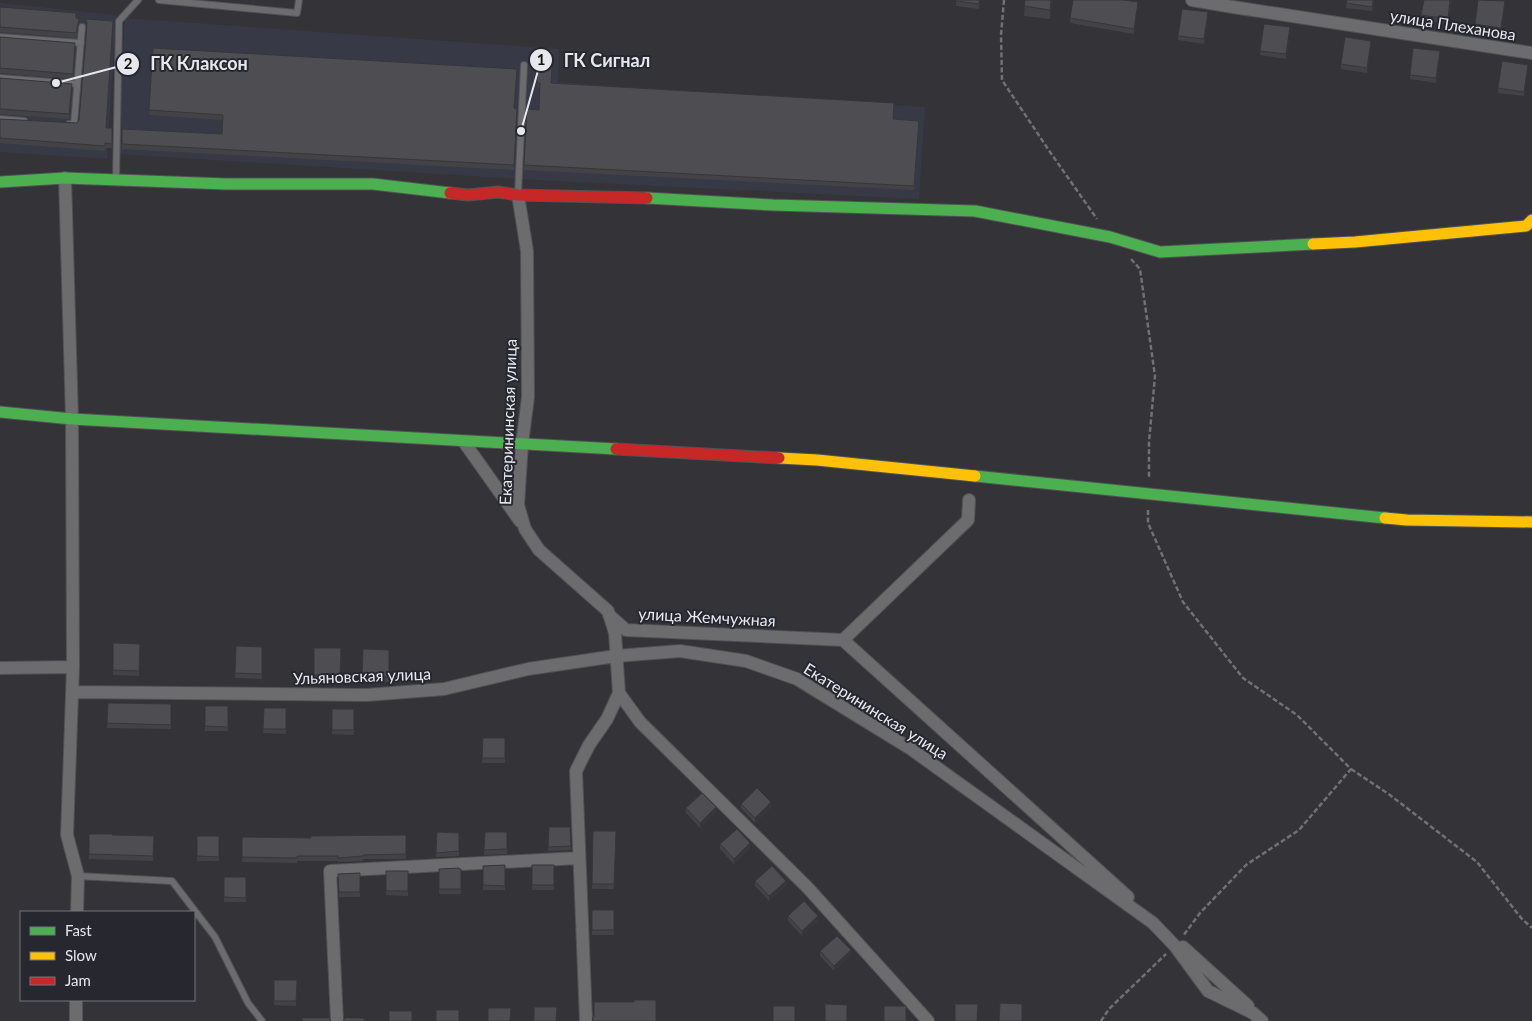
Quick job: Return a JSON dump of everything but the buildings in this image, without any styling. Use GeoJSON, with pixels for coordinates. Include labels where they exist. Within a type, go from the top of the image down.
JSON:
{"type":"FeatureCollection","features":[{"type":"Feature","properties":{"kind":"street","name":"улица Плеханова"},"geometry":{"type":"LineString","coordinates":[[1192,0],[1232,8],[1532,53]]}},
{"type":"Feature","properties":{"kind":"street"},"geometry":{"type":"LineString","coordinates":[[66,178],[72,419],[73,667],[67,835],[78,876],[77,911]]}},
{"type":"Feature","properties":{"kind":"street"},"geometry":{"type":"LineString","coordinates":[[0,182],[66,178],[226,184],[373,184],[468,195],[498,192],[518,195],[623,197],[773,205],[975,211],[1110,237],[1160,252],[1356,242],[1526,226],[1532,220]]}},
{"type":"Feature","properties":{"kind":"street","name":"Екатерининская улица"},"geometry":{"type":"LineString","coordinates":[[518,195],[527,251],[528,397],[522,444],[518,505],[526,529],[539,550],[608,611],[615,633],[620,693]]}},
{"type":"Feature","properties":{"kind":"street"},"geometry":{"type":"LineString","coordinates":[[0,412],[72,419],[817,460],[1407,520],[1532,522]]}},
{"type":"Feature","properties":{"kind":"street","name":"улица Жемчужная"},"geometry":{"type":"LineString","coordinates":[[464,442],[539,550],[626,630],[843,640]]}},
{"type":"Feature","properties":{"kind":"street"},"geometry":{"type":"LineString","coordinates":[[843,640],[968,520],[968,500]]}},
{"type":"Feature","properties":{"kind":"street","name":"Екатерининская улица"},"geometry":{"type":"LineString","coordinates":[[843,640],[1264,1021]]}},
{"type":"Feature","properties":{"kind":"street","name":"Екатерининская улица"},"geometry":{"type":"LineString","coordinates":[[680,651],[746,661],[797,679],[911,749],[1153,923],[1175,946],[1208,991],[1253,1013],[1264,1021]]}},
{"type":"Feature","properties":{"kind":"street","name":"Ульяновская улица"},"geometry":{"type":"LineString","coordinates":[[72,692],[367,695],[444,689],[528,669],[616,656],[680,651]]}},
{"type":"Feature","properties":{"kind":"street"},"geometry":{"type":"LineString","coordinates":[[0,668],[73,667]]}},
{"type":"Feature","properties":{"kind":"street"},"geometry":{"type":"LineString","coordinates":[[586,1021],[576,771],[620,693],[640,722],[808,888],[928,1021]]}},
{"type":"Feature","properties":{"kind":"street"},"geometry":{"type":"LineString","coordinates":[[337,1021],[330,871],[579,858]]}},
{"type":"Feature","properties":{"kind":"street"},"geometry":{"type":"LineString","coordinates":[[76,1001],[76,1021]]}},
{"type":"Feature","properties":{"kind":"lane"},"geometry":{"type":"LineString","coordinates":[[116,179],[119,21],[138,0]]}},
{"type":"Feature","properties":{"kind":"lane"},"geometry":{"type":"LineString","coordinates":[[158,0],[297,13],[299,0]]}},
{"type":"Feature","properties":{"kind":"lane"},"geometry":{"type":"LineString","coordinates":[[65,124],[74,124],[82,27]]}},
{"type":"Feature","properties":{"kind":"lane"},"geometry":{"type":"LineString","coordinates":[[0,37],[81,43]]}},
{"type":"Feature","properties":{"kind":"lane"},"geometry":{"type":"LineString","coordinates":[[518,195],[524,65]]}},
{"type":"Feature","properties":{"kind":"lane"},"geometry":{"type":"LineString","coordinates":[[0,78],[77,84]]}},
{"type":"Feature","properties":{"kind":"lane"},"geometry":{"type":"LineString","coordinates":[[0,119],[28,121]]}},
{"type":"Feature","properties":{"kind":"lane"},"geometry":{"type":"LineString","coordinates":[[78,876],[172,881],[215,937],[248,1003],[262,1021]]}},
{"type":"Feature","properties":{"kind":"path"},"geometry":{"type":"LineString","coordinates":[[1004,0],[1001,35],[1002,80],[1110,237]]}},
{"type":"Feature","properties":{"kind":"path"},"geometry":{"type":"LineString","coordinates":[[1128,256],[1140,269],[1156,376],[1149,442],[1148,523],[1183,602],[1243,678],[1297,715],[1351,769],[1390,795],[1477,862],[1522,919],[1532,928]]}},
{"type":"Feature","properties":{"kind":"path"},"geometry":{"type":"LineString","coordinates":[[1101,1021],[1109,1009],[1175,946],[1200,913],[1246,865],[1299,830],[1351,769]]}},
{"type":"Feature","properties":{"kind":"shaded area"},"geometry":{"type":"Polygon","coordinates":[[[0,3],[116,15],[107,159],[0,152],[0,3]]]}},
{"type":"Feature","properties":{"kind":"shaded area"},"geometry":{"type":"Polygon","coordinates":[[[125,18],[559,49],[558,82],[925,107],[919,199],[535,180],[117,154],[125,18]]]}},
{"type":"Feature","properties":{"kind":"traffic: fast"},"geometry":{"type":"LineString","coordinates":[[0,182],[65,178],[226,184],[373,184],[450,193]]}},
{"type":"Feature","properties":{"kind":"traffic: fast"},"geometry":{"type":"LineString","coordinates":[[647,198],[773,205],[975,211],[1110,237],[1160,252],[1313,244]]}},
{"type":"Feature","properties":{"kind":"traffic: fast"},"geometry":{"type":"LineString","coordinates":[[0,412],[72,419],[616,449]]}},
{"type":"Feature","properties":{"kind":"traffic: fast"},"geometry":{"type":"LineString","coordinates":[[975,476],[1385,518]]}},
{"type":"Feature","properties":{"kind":"traffic: slow"},"geometry":{"type":"LineString","coordinates":[[1313,244],[1355,242],[1526,226],[1532,220]]}},
{"type":"Feature","properties":{"kind":"traffic: slow"},"geometry":{"type":"LineString","coordinates":[[779,458],[975,476]]}},
{"type":"Feature","properties":{"kind":"traffic: slow"},"geometry":{"type":"LineString","coordinates":[[1385,518],[1532,522]]}},
{"type":"Feature","properties":{"kind":"traffic: jam"},"geometry":{"type":"LineString","coordinates":[[450,193],[468,195],[498,192],[518,195],[647,198]]}},
{"type":"Feature","properties":{"kind":"traffic: jam"},"geometry":{"type":"LineString","coordinates":[[616,449],[779,458]]}},
{"type":"Feature","properties":{"kind":"place","name":"ГК Клаксон"},"geometry":{"type":"Point","coordinates":[56,83]}},
{"type":"Feature","properties":{"kind":"place","name":"ГК Сигнал"},"geometry":{"type":"Point","coordinates":[521,131]}}]}
